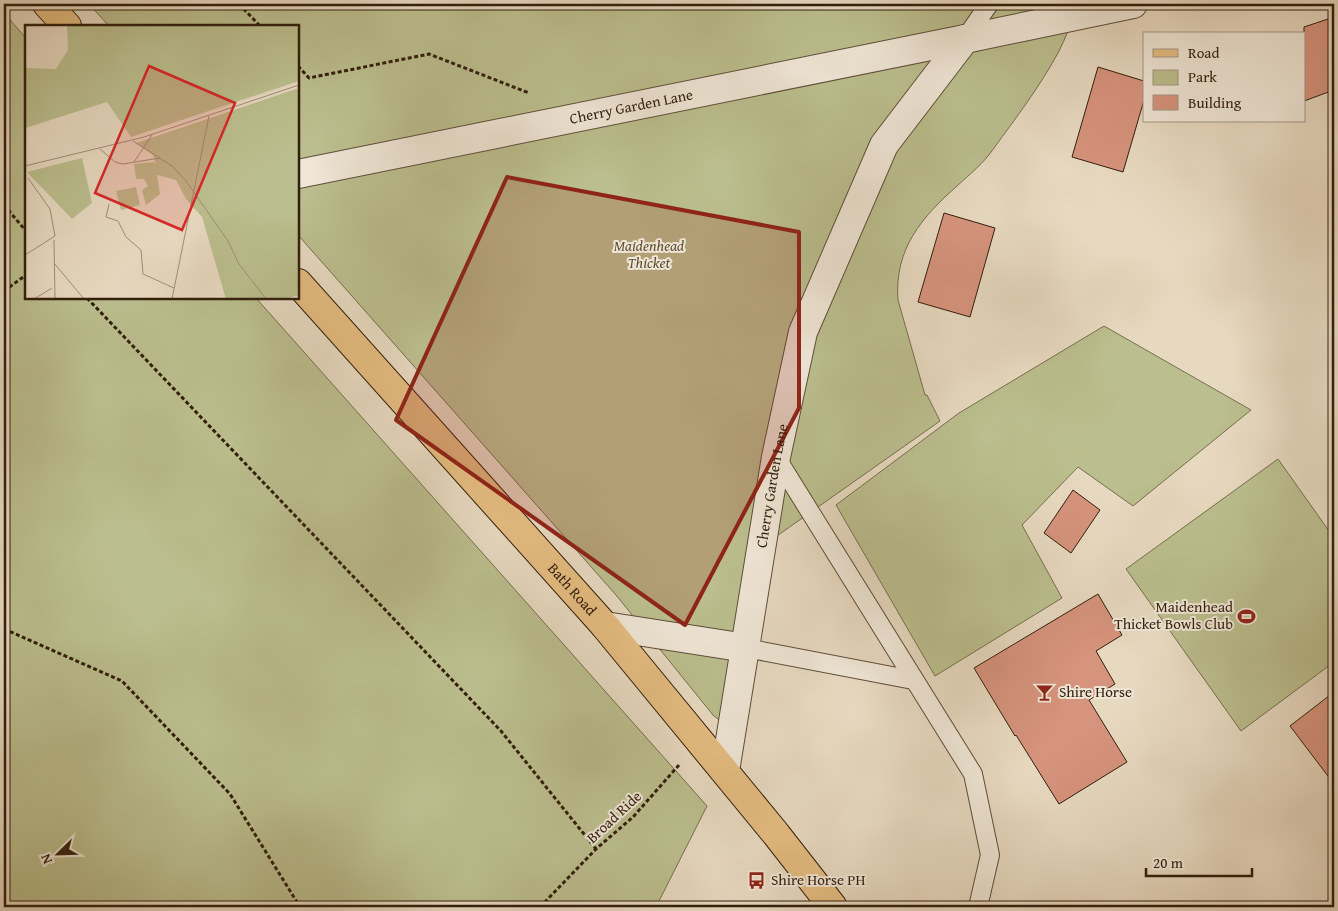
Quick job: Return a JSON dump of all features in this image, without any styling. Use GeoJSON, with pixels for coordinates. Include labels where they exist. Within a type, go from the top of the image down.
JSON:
{"type":"FeatureCollection","features":[{"type":"Feature","properties":{"kind":"main road"},"geometry":{"type":"LineString","coordinates":[[47,4],[66,25]]}},
{"type":"Feature","properties":{"kind":"main road","name":"Bath Road"},"geometry":{"type":"LineString","coordinates":[[299,284],[605,626],[725,771],[833,907]]}},
{"type":"Feature","properties":{"kind":"street","name":"Cherry Garden Lane"},"geometry":{"type":"LineString","coordinates":[[299,174],[965,40],[1133,4]]}},
{"type":"Feature","properties":{"kind":"street","name":"Cherry Garden Lane"},"geometry":{"type":"LineString","coordinates":[[725,771],[776,457],[803,332],[884,145],[965,40]]}},
{"type":"Feature","properties":{"kind":"street"},"geometry":{"type":"LineString","coordinates":[[605,626],[746,648]]}},
{"type":"Feature","properties":{"kind":"lane"},"geometry":{"type":"LineString","coordinates":[[965,40],[989,4]]}},
{"type":"Feature","properties":{"kind":"lane"},"geometry":{"type":"LineString","coordinates":[[776,457],[973,774],[990,855],[978,907]]}},
{"type":"Feature","properties":{"kind":"lane"},"geometry":{"type":"LineString","coordinates":[[746,648],[913,680]]}},
{"type":"Feature","properties":{"kind":"path"},"geometry":{"type":"LineString","coordinates":[[240,4],[259,25]]}},
{"type":"Feature","properties":{"kind":"path"},"geometry":{"type":"LineString","coordinates":[[299,67],[309,78],[429,54],[544,99],[556,122]]}},
{"type":"Feature","properties":{"kind":"path"},"geometry":{"type":"LineString","coordinates":[[4,205],[25,230]]}},
{"type":"Feature","properties":{"kind":"path"},"geometry":{"type":"LineString","coordinates":[[4,291],[25,276]]}},
{"type":"Feature","properties":{"kind":"path"},"geometry":{"type":"LineString","coordinates":[[88,299],[501,732],[596,849]]}},
{"type":"Feature","properties":{"kind":"path"},"geometry":{"type":"LineString","coordinates":[[4,629],[122,682],[230,794],[300,907]]}},
{"type":"Feature","properties":{"kind":"path","name":"Broad Ride"},"geometry":{"type":"LineString","coordinates":[[540,907],[596,849],[633,817],[700,741]]}},
{"type":"Feature","properties":{"kind":"highlighted area"},"geometry":{"type":"Polygon","coordinates":[[[507,177],[799,232],[799,408],[685,625],[396,420],[507,177]]]}},
{"type":"Feature","properties":{"kind":"green space","name":"Maidenhead Thicket"},"geometry":{"type":"Polygon","coordinates":[[[89,4],[1079,4],[1058,53],[1044,78],[986,159],[932,210],[913,235],[906,250],[898,282],[898,300],[925,395],[927,395],[940,421],[774,538],[741,738],[713,715],[616,595],[299,236],[299,25],[108,25],[89,4]]]}},
{"type":"Feature","properties":{"kind":"green space"},"geometry":{"type":"Polygon","coordinates":[[[4,13],[25,37],[25,299],[257,299],[707,806],[656,907],[4,907],[4,13]]]}},
{"type":"Feature","properties":{"kind":"green space"},"geometry":{"type":"Polygon","coordinates":[[[1104,326],[1251,410],[1133,506],[1078,467],[1022,525],[1062,598],[935,676],[836,505],[959,413],[1104,326]]]}},
{"type":"Feature","properties":{"kind":"green space","name":"Maidenhead Thicket Bowls Club"},"geometry":{"type":"Polygon","coordinates":[[[1278,459],[1334,538],[1334,662],[1241,731],[1126,569],[1278,459]]]}},
{"type":"Feature","properties":{"kind":"building"},"geometry":{"type":"Polygon","coordinates":[[[1334,17],[1334,90],[1306,100],[1306,32],[1304,32],[1304,27],[1334,17]]]}},
{"type":"Feature","properties":{"kind":"building"},"geometry":{"type":"Polygon","coordinates":[[[1098,67],[1143,81],[1143,103],[1123,172],[1072,157],[1098,67]]]}},
{"type":"Feature","properties":{"kind":"building"},"geometry":{"type":"Polygon","coordinates":[[[944,213],[995,228],[970,317],[918,302],[944,213]]]}},
{"type":"Feature","properties":{"kind":"building"},"geometry":{"type":"Polygon","coordinates":[[[1073,490],[1100,510],[1071,553],[1044,533],[1073,490]]]}},
{"type":"Feature","properties":{"kind":"building","name":"Shire Horse"},"geometry":{"type":"Polygon","coordinates":[[[1098,594],[1122,635],[1096,651],[1115,684],[1089,700],[1127,762],[1059,804],[974,668],[1098,594]]]}},
{"type":"Feature","properties":{"kind":"building"},"geometry":{"type":"Polygon","coordinates":[[[1334,692],[1334,784],[1290,726],[1334,692]]]}},
{"type":"Feature","properties":{"kind":"place","name":"Maidenhead Thicket Bowls Club"},"geometry":{"type":"Point","coordinates":[1247,616]}},
{"type":"Feature","properties":{"kind":"place","name":"Shire Horse"},"geometry":{"type":"Point","coordinates":[1045,692]}},
{"type":"Feature","properties":{"kind":"place","name":"Shire Horse PH"},"geometry":{"type":"Point","coordinates":[757,880]}}]}
